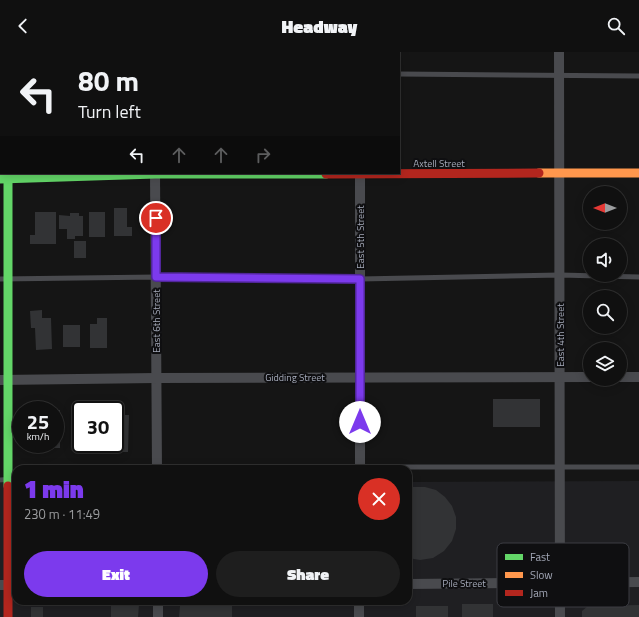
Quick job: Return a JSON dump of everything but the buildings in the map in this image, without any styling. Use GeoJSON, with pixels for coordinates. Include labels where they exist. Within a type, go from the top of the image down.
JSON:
{"type":"FeatureCollection","features":[{"type":"Feature","properties":{"kind":"street","name":"East 4th Street"},"geometry":{"type":"LineString","coordinates":[[559,52],[560,543]]}},
{"type":"Feature","properties":{"kind":"street","name":"Axtell Street"},"geometry":{"type":"LineString","coordinates":[[400,173],[639,173]]}},
{"type":"Feature","properties":{"kind":"street","name":"Axtell Street"},"geometry":{"type":"LineString","coordinates":[[5,177],[155,174]]}},
{"type":"Feature","properties":{"kind":"street","name":"East 6th Street"},"geometry":{"type":"LineString","coordinates":[[155,174],[157,465]]}},
{"type":"Feature","properties":{"kind":"street","name":"East 5th Street"},"geometry":{"type":"LineString","coordinates":[[360,174],[360,465]]}},
{"type":"Feature","properties":{"kind":"street"},"geometry":{"type":"LineString","coordinates":[[5,177],[4,381],[8,480],[8,617]]}},
{"type":"Feature","properties":{"kind":"street","name":"Gidding Street"},"geometry":{"type":"LineString","coordinates":[[4,381],[156,378],[583,377]]}},
{"type":"Feature","properties":{"kind":"street"},"geometry":{"type":"LineString","coordinates":[[627,377],[639,377]]}},
{"type":"Feature","properties":{"kind":"street","name":"Pile Street"},"geometry":{"type":"LineString","coordinates":[[629,582],[639,582]]}},
{"type":"Feature","properties":{"kind":"street","name":"Pile Street"},"geometry":{"type":"LineString","coordinates":[[412,584],[497,583]]}},
{"type":"Feature","properties":{"kind":"street"},"geometry":{"type":"LineString","coordinates":[[158,605],[158,617]]}},
{"type":"Feature","properties":{"kind":"street"},"geometry":{"type":"LineString","coordinates":[[359,605],[359,617]]}},
{"type":"Feature","properties":{"kind":"lane"},"geometry":{"type":"LineString","coordinates":[[400,74],[639,76]]}},
{"type":"Feature","properties":{"kind":"lane"},"geometry":{"type":"LineString","coordinates":[[4,279],[156,277],[360,279],[560,275],[639,277]]}},
{"type":"Feature","properties":{"kind":"lane"},"geometry":{"type":"LineString","coordinates":[[412,467],[639,467]]}},
{"type":"Feature","properties":{"kind":"shaded area"},"geometry":{"type":"Polygon","coordinates":[[[639,481],[639,617],[0,617],[0,483],[12,483],[12,605],[412,605],[412,482],[639,481]]]}},
{"type":"Feature","properties":{"kind":"traffic: fast"},"geometry":{"type":"LineString","coordinates":[[8,174],[8,486]]}},
{"type":"Feature","properties":{"kind":"traffic: fast"},"geometry":{"type":"LineString","coordinates":[[0,179],[155,174],[326,174]]}},
{"type":"Feature","properties":{"kind":"traffic: slow"},"geometry":{"type":"LineString","coordinates":[[539,173],[639,173]]}},
{"type":"Feature","properties":{"kind":"traffic: jam"},"geometry":{"type":"LineString","coordinates":[[400,174],[539,173]]}},
{"type":"Feature","properties":{"kind":"traffic: jam"},"geometry":{"type":"LineString","coordinates":[[8,486],[8,617]]}},
{"type":"Feature","properties":{"kind":"route"},"geometry":{"type":"LineString","coordinates":[[156,218],[156,277],[360,279],[360,422]]}}]}
